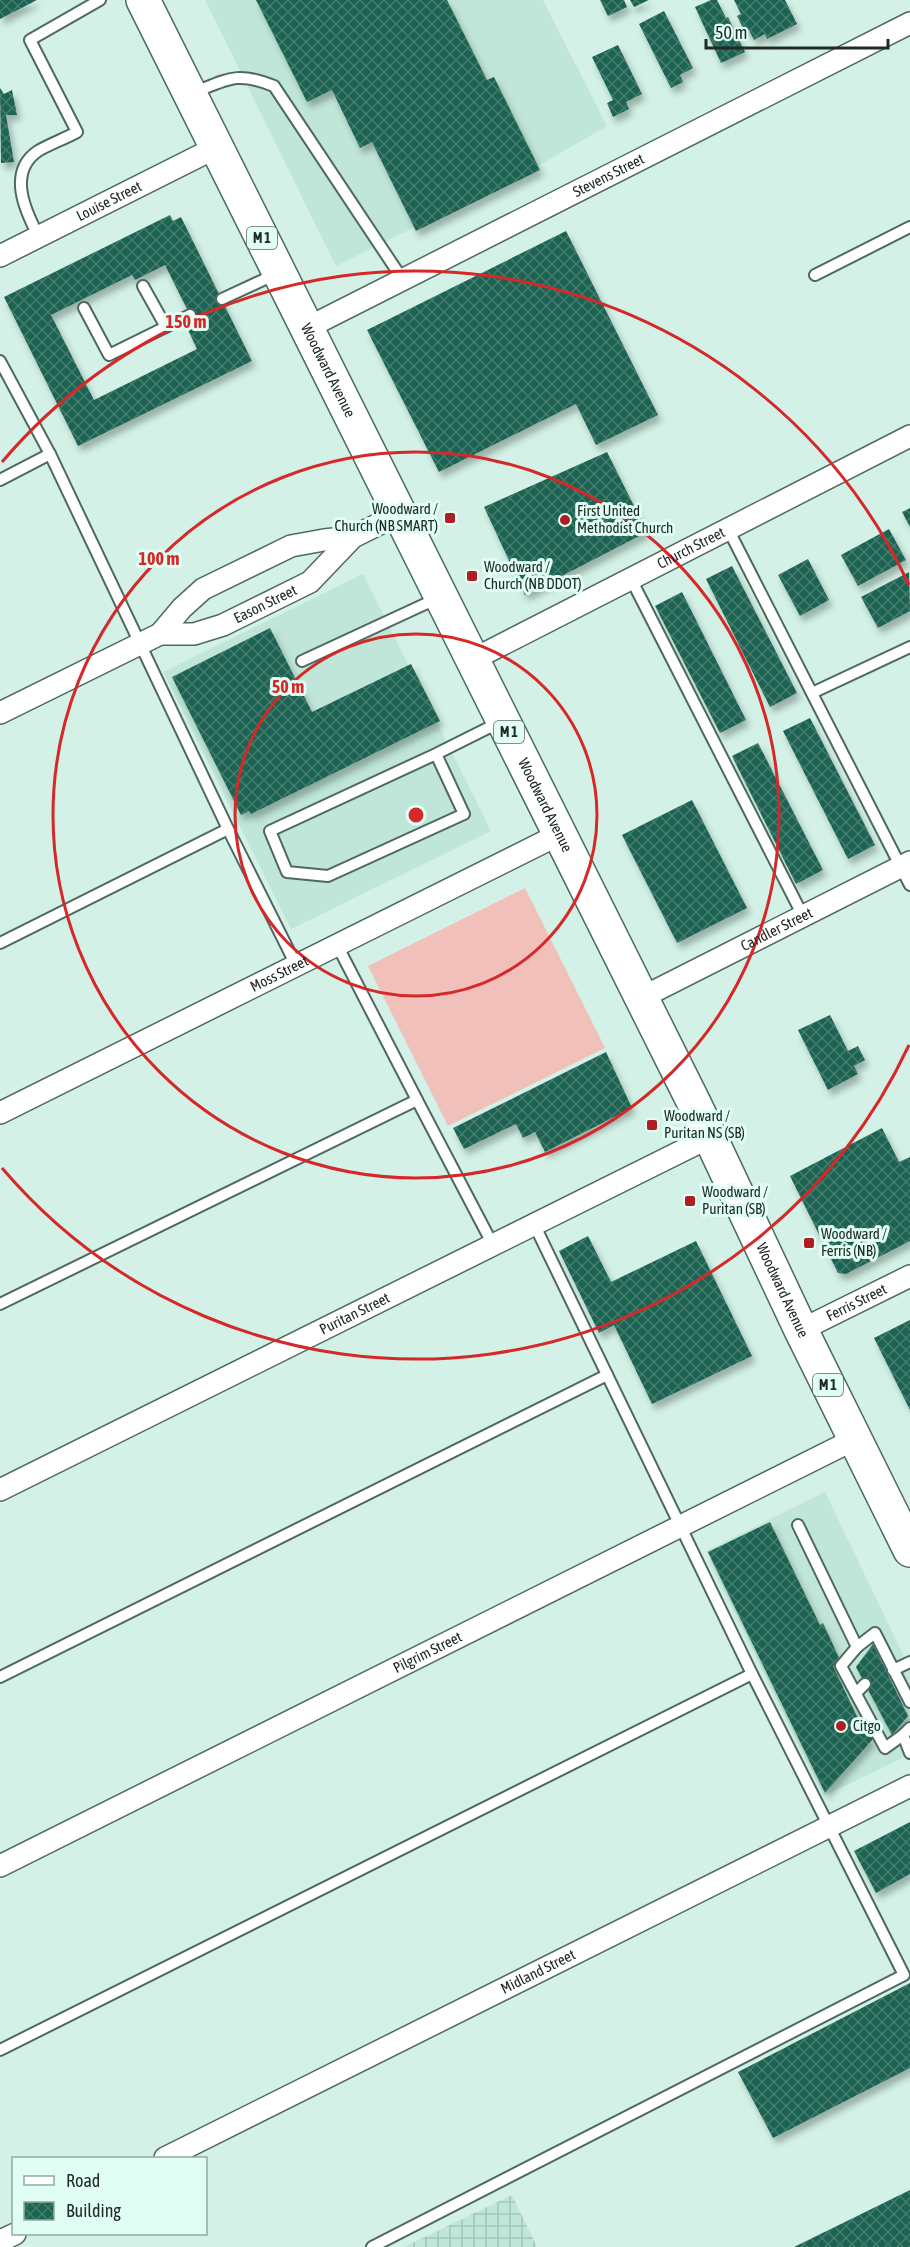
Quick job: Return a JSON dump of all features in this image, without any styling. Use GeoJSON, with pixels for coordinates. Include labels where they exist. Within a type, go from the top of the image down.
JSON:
{"type":"FeatureCollection","features":[{"type":"Feature","properties":{"kind":"main road","name":"Woodward Avenue"},"geometry":{"type":"LineString","coordinates":[[143,0],[710,1137],[855,1439],[896,1509],[910,1550]]}},
{"type":"Feature","properties":{"kind":"street","name":"Stevens Street"},"geometry":{"type":"LineString","coordinates":[[307,328],[910,23]]}},
{"type":"Feature","properties":{"kind":"street","name":"Louise Street"},"geometry":{"type":"LineString","coordinates":[[0,256],[217,147]]}},
{"type":"Feature","properties":{"kind":"street","name":"Church Street"},"geometry":{"type":"LineString","coordinates":[[472,660],[910,436]]}},
{"type":"Feature","properties":{"kind":"street","name":"Eason Street"},"geometry":{"type":"LineString","coordinates":[[160,634],[194,634],[242,616],[309,582],[353,537],[399,514]]}},
{"type":"Feature","properties":{"kind":"street","name":"Eason Street"},"geometry":{"type":"LineString","coordinates":[[0,713],[160,634],[182,608],[203,589],[291,546],[353,537]]}},
{"type":"Feature","properties":{"kind":"street","name":"Moss Street"},"geometry":{"type":"LineString","coordinates":[[0,1113],[560,834]]}},
{"type":"Feature","properties":{"kind":"street","name":"Candler Street"},"geometry":{"type":"LineString","coordinates":[[641,998],[803,916],[907,871]]}},
{"type":"Feature","properties":{"kind":"street","name":"Puritan Street"},"geometry":{"type":"LineString","coordinates":[[0,1490],[710,1137]]}},
{"type":"Feature","properties":{"kind":"street","name":"Ferris Street"},"geometry":{"type":"LineString","coordinates":[[801,1330],[910,1276]]}},
{"type":"Feature","properties":{"kind":"street","name":"Pilgrim Street"},"geometry":{"type":"LineString","coordinates":[[0,1866],[855,1439]]}},
{"type":"Feature","properties":{"kind":"street","name":"Midland Street"},"geometry":{"type":"LineString","coordinates":[[167,2157],[910,1786]]}},
{"type":"Feature","properties":{"kind":"lane"},"geometry":{"type":"LineString","coordinates":[[39,237],[29,219],[22,196],[21,173],[36,152],[77,132],[30,40],[100,0]]}},
{"type":"Feature","properties":{"kind":"lane"},"geometry":{"type":"LineString","coordinates":[[190,94],[232,77],[254,78],[274,86],[403,280]]}},
{"type":"Feature","properties":{"kind":"lane"},"geometry":{"type":"LineString","coordinates":[[815,276],[910,227]]}},
{"type":"Feature","properties":{"kind":"lane"},"geometry":{"type":"LineString","coordinates":[[222,299],[279,273]]}},
{"type":"Feature","properties":{"kind":"lane"},"geometry":{"type":"LineString","coordinates":[[143,286],[166,327]]}},
{"type":"Feature","properties":{"kind":"lane"},"geometry":{"type":"LineString","coordinates":[[84,308],[109,355],[190,315]]}},
{"type":"Feature","properties":{"kind":"lane"},"geometry":{"type":"LineString","coordinates":[[0,361],[50,454],[228,829],[296,965]]}},
{"type":"Feature","properties":{"kind":"lane"},"geometry":{"type":"LineString","coordinates":[[0,480],[50,454]]}},
{"type":"Feature","properties":{"kind":"lane"},"geometry":{"type":"LineString","coordinates":[[728,530],[907,871]]}},
{"type":"Feature","properties":{"kind":"lane"},"geometry":{"type":"LineString","coordinates":[[632,579],[803,916]]}},
{"type":"Feature","properties":{"kind":"lane"},"geometry":{"type":"LineString","coordinates":[[302,661],[441,596]]}},
{"type":"Feature","properties":{"kind":"lane"},"geometry":{"type":"LineString","coordinates":[[812,693],[910,647]]}},
{"type":"Feature","properties":{"kind":"lane"},"geometry":{"type":"LineString","coordinates":[[436,754],[464,814],[328,876],[287,872],[270,831],[436,754],[502,720]]}},
{"type":"Feature","properties":{"kind":"lane"},"geometry":{"type":"LineString","coordinates":[[0,943],[228,829]]}},
{"type":"Feature","properties":{"kind":"lane"},"geometry":{"type":"LineString","coordinates":[[337,945],[493,1245]]}},
{"type":"Feature","properties":{"kind":"lane"},"geometry":{"type":"LineString","coordinates":[[0,1304],[417,1100]]}},
{"type":"Feature","properties":{"kind":"lane"},"geometry":{"type":"LineString","coordinates":[[372,2247],[904,1975],[752,1674],[534,1224]]}},
{"type":"Feature","properties":{"kind":"lane"},"geometry":{"type":"LineString","coordinates":[[0,1677],[607,1375]]}},
{"type":"Feature","properties":{"kind":"lane"},"geometry":{"type":"LineString","coordinates":[[798,1525],[857,1647]]}},
{"type":"Feature","properties":{"kind":"lane"},"geometry":{"type":"LineString","coordinates":[[910,1702],[898,1688],[893,1670],[884,1659],[875,1633],[857,1647],[842,1666],[885,1748],[906,1732],[910,1752]]}},
{"type":"Feature","properties":{"kind":"lane"},"geometry":{"type":"LineString","coordinates":[[893,1670],[910,1662]]}},
{"type":"Feature","properties":{"kind":"lane"},"geometry":{"type":"LineString","coordinates":[[0,2050],[752,1674]]}},
{"type":"Feature","properties":{"kind":"lane"},"geometry":{"type":"LineString","coordinates":[[855,1693],[865,1684]]}},
{"type":"Feature","properties":{"kind":"lane"},"geometry":{"type":"LineString","coordinates":[[870,1718],[879,1710]]}},
{"type":"Feature","properties":{"kind":"shaded area"},"geometry":{"type":"Polygon","coordinates":[[[205,0],[543,0],[607,126],[531,170],[336,266],[205,0]]]}},
{"type":"Feature","properties":{"kind":"shaded area"},"geometry":{"type":"Polygon","coordinates":[[[363,574],[491,831],[291,929],[163,672],[363,574]]]}},
{"type":"Feature","properties":{"kind":"shaded area"},"geometry":{"type":"Polygon","coordinates":[[[525,888],[605,1048],[448,1126],[368,966],[525,888]]]}},
{"type":"Feature","properties":{"kind":"shaded area"},"geometry":{"type":"Polygon","coordinates":[[[825,1492],[910,1669],[910,1754],[824,1796],[706,1551],[825,1492]]]}},
{"type":"Feature","properties":{"kind":"shaded area"},"geometry":{"type":"Polygon","coordinates":[[[512,2195],[537,2247],[404,2247],[512,2195]]]}},
{"type":"Feature","properties":{"kind":"building"},"geometry":{"type":"Polygon","coordinates":[[[0,0],[37,0],[0,19],[0,0]]]}},
{"type":"Feature","properties":{"kind":"building"},"geometry":{"type":"Polygon","coordinates":[[[256,0],[447,0],[487,80],[494,77],[540,170],[416,231],[372,142],[360,148],[332,90],[307,102],[256,0]]]}},
{"type":"Feature","properties":{"kind":"building"},"geometry":{"type":"Polygon","coordinates":[[[600,0],[624,0],[627,7],[608,16],[600,0]]]}},
{"type":"Feature","properties":{"kind":"building"},"geometry":{"type":"Polygon","coordinates":[[[630,0],[649,0],[634,7],[630,0]]]}},
{"type":"Feature","properties":{"kind":"building"},"geometry":{"type":"Polygon","coordinates":[[[711,0],[717,0],[745,52],[721,63],[695,7],[711,0]]]}},
{"type":"Feature","properties":{"kind":"building"},"geometry":{"type":"Polygon","coordinates":[[[734,0],[785,0],[797,24],[767,39],[765,34],[754,40],[749,30],[745,32],[737,16],[741,14],[734,0]]]}},
{"type":"Feature","properties":{"kind":"building"},"geometry":{"type":"Polygon","coordinates":[[[664,11],[693,68],[680,75],[683,82],[671,88],[639,24],[664,11]]]}},
{"type":"Feature","properties":{"kind":"building"},"geometry":{"type":"Polygon","coordinates":[[[618,45],[642,94],[626,102],[629,109],[613,117],[607,103],[613,100],[592,57],[618,45]]]}},
{"type":"Feature","properties":{"kind":"building"},"geometry":{"type":"Polygon","coordinates":[[[0,88],[4,94],[12,90],[17,115],[6,115],[14,162],[1,163],[0,88]]]}},
{"type":"Feature","properties":{"kind":"building"},"geometry":{"type":"Polygon","coordinates":[[[170,215],[173,221],[181,217],[252,361],[78,446],[4,297],[170,215]],[[165,265],[135,280],[132,275],[51,315],[94,400],[197,349],[188,330],[196,327],[165,265]]]}},
{"type":"Feature","properties":{"kind":"building"},"geometry":{"type":"Polygon","coordinates":[[[566,231],[658,415],[596,445],[576,404],[439,472],[367,330],[566,231]]]}},
{"type":"Feature","properties":{"kind":"building","name":"First United Methodist Church"},"geometry":{"type":"Polygon","coordinates":[[[607,452],[647,532],[525,595],[484,507],[607,452]]]}},
{"type":"Feature","properties":{"kind":"building"},"geometry":{"type":"Polygon","coordinates":[[[910,508],[910,527],[902,512],[910,508]]]}},
{"type":"Feature","properties":{"kind":"building"},"geometry":{"type":"Polygon","coordinates":[[[889,529],[906,560],[858,586],[841,555],[889,529]]]}},
{"type":"Feature","properties":{"kind":"building"},"geometry":{"type":"Polygon","coordinates":[[[808,559],[829,600],[800,616],[778,575],[808,559]]]}},
{"type":"Feature","properties":{"kind":"building"},"geometry":{"type":"Polygon","coordinates":[[[732,566],[797,693],[770,707],[706,579],[732,566]]]}},
{"type":"Feature","properties":{"kind":"building"},"geometry":{"type":"Polygon","coordinates":[[[909,572],[910,611],[878,628],[861,597],[909,572]]]}},
{"type":"Feature","properties":{"kind":"building"},"geometry":{"type":"Polygon","coordinates":[[[682,592],[746,720],[720,733],[655,606],[682,592]]]}},
{"type":"Feature","properties":{"kind":"building"},"geometry":{"type":"Polygon","coordinates":[[[270,628],[312,712],[411,664],[440,721],[251,814],[249,811],[241,815],[172,677],[270,628]]]}},
{"type":"Feature","properties":{"kind":"building"},"geometry":{"type":"Polygon","coordinates":[[[810,718],[875,845],[848,859],[783,731],[810,718]]]}},
{"type":"Feature","properties":{"kind":"building"},"geometry":{"type":"Polygon","coordinates":[[[758,743],[823,870],[796,884],[732,756],[758,743]]]}},
{"type":"Feature","properties":{"kind":"building"},"geometry":{"type":"Polygon","coordinates":[[[692,800],[747,908],[677,943],[622,835],[692,800]]]}},
{"type":"Feature","properties":{"kind":"building"},"geometry":{"type":"Polygon","coordinates":[[[830,1015],[848,1051],[858,1046],[865,1060],[854,1066],[858,1074],[828,1090],[798,1030],[830,1015]]]}},
{"type":"Feature","properties":{"kind":"building"},"geometry":{"type":"Polygon","coordinates":[[[606,1052],[632,1108],[545,1152],[535,1132],[523,1138],[516,1124],[464,1149],[453,1128],[606,1052]]]}},
{"type":"Feature","properties":{"kind":"building"},"geometry":{"type":"Polygon","coordinates":[[[882,1128],[899,1162],[910,1157],[910,1241],[846,1274],[838,1273],[790,1176],[882,1128]]]}},
{"type":"Feature","properties":{"kind":"building"},"geometry":{"type":"Polygon","coordinates":[[[588,1236],[611,1282],[696,1241],[752,1356],[652,1404],[614,1325],[599,1333],[559,1251],[588,1236]]]}},
{"type":"Feature","properties":{"kind":"building"},"geometry":{"type":"Polygon","coordinates":[[[910,1320],[910,1410],[874,1338],[910,1320]]]}},
{"type":"Feature","properties":{"kind":"building"},"geometry":{"type":"Polygon","coordinates":[[[770,1522],[820,1625],[823,1623],[841,1662],[833,1666],[863,1729],[873,1739],[825,1793],[708,1552],[770,1522]]]}},
{"type":"Feature","properties":{"kind":"building"},"geometry":{"type":"Polygon","coordinates":[[[873,1644],[908,1716],[892,1735],[856,1667],[873,1644]]]}},
{"type":"Feature","properties":{"kind":"building"},"geometry":{"type":"Polygon","coordinates":[[[910,1822],[910,1874],[876,1893],[854,1851],[910,1822]]]}},
{"type":"Feature","properties":{"kind":"building"},"geometry":{"type":"Polygon","coordinates":[[[910,1983],[910,2068],[773,2138],[738,2072],[910,1983]]]}},
{"type":"Feature","properties":{"kind":"building"},"geometry":{"type":"Polygon","coordinates":[[[910,2190],[910,2247],[794,2247],[847,2221],[910,2190]]]}},
{"type":"Feature","properties":{"kind":"place","name":"Woodward / Church (NB SMART)"},"geometry":{"type":"Point","coordinates":[450,518]}},
{"type":"Feature","properties":{"kind":"place","name":"First United Methodist Church"},"geometry":{"type":"Point","coordinates":[565,520]}},
{"type":"Feature","properties":{"kind":"place","name":"Woodward / Church (NB DDOT)"},"geometry":{"type":"Point","coordinates":[472,576]}},
{"type":"Feature","properties":{"kind":"place","name":"Woodward / Puritan NS (SB)"},"geometry":{"type":"Point","coordinates":[652,1125]}},
{"type":"Feature","properties":{"kind":"place","name":"Woodward / Puritan (SB)"},"geometry":{"type":"Point","coordinates":[690,1201]}},
{"type":"Feature","properties":{"kind":"place","name":"Woodward / Ferris (NB)"},"geometry":{"type":"Point","coordinates":[809,1243]}},
{"type":"Feature","properties":{"kind":"place","name":"Citgo"},"geometry":{"type":"Point","coordinates":[841,1726]}}]}
